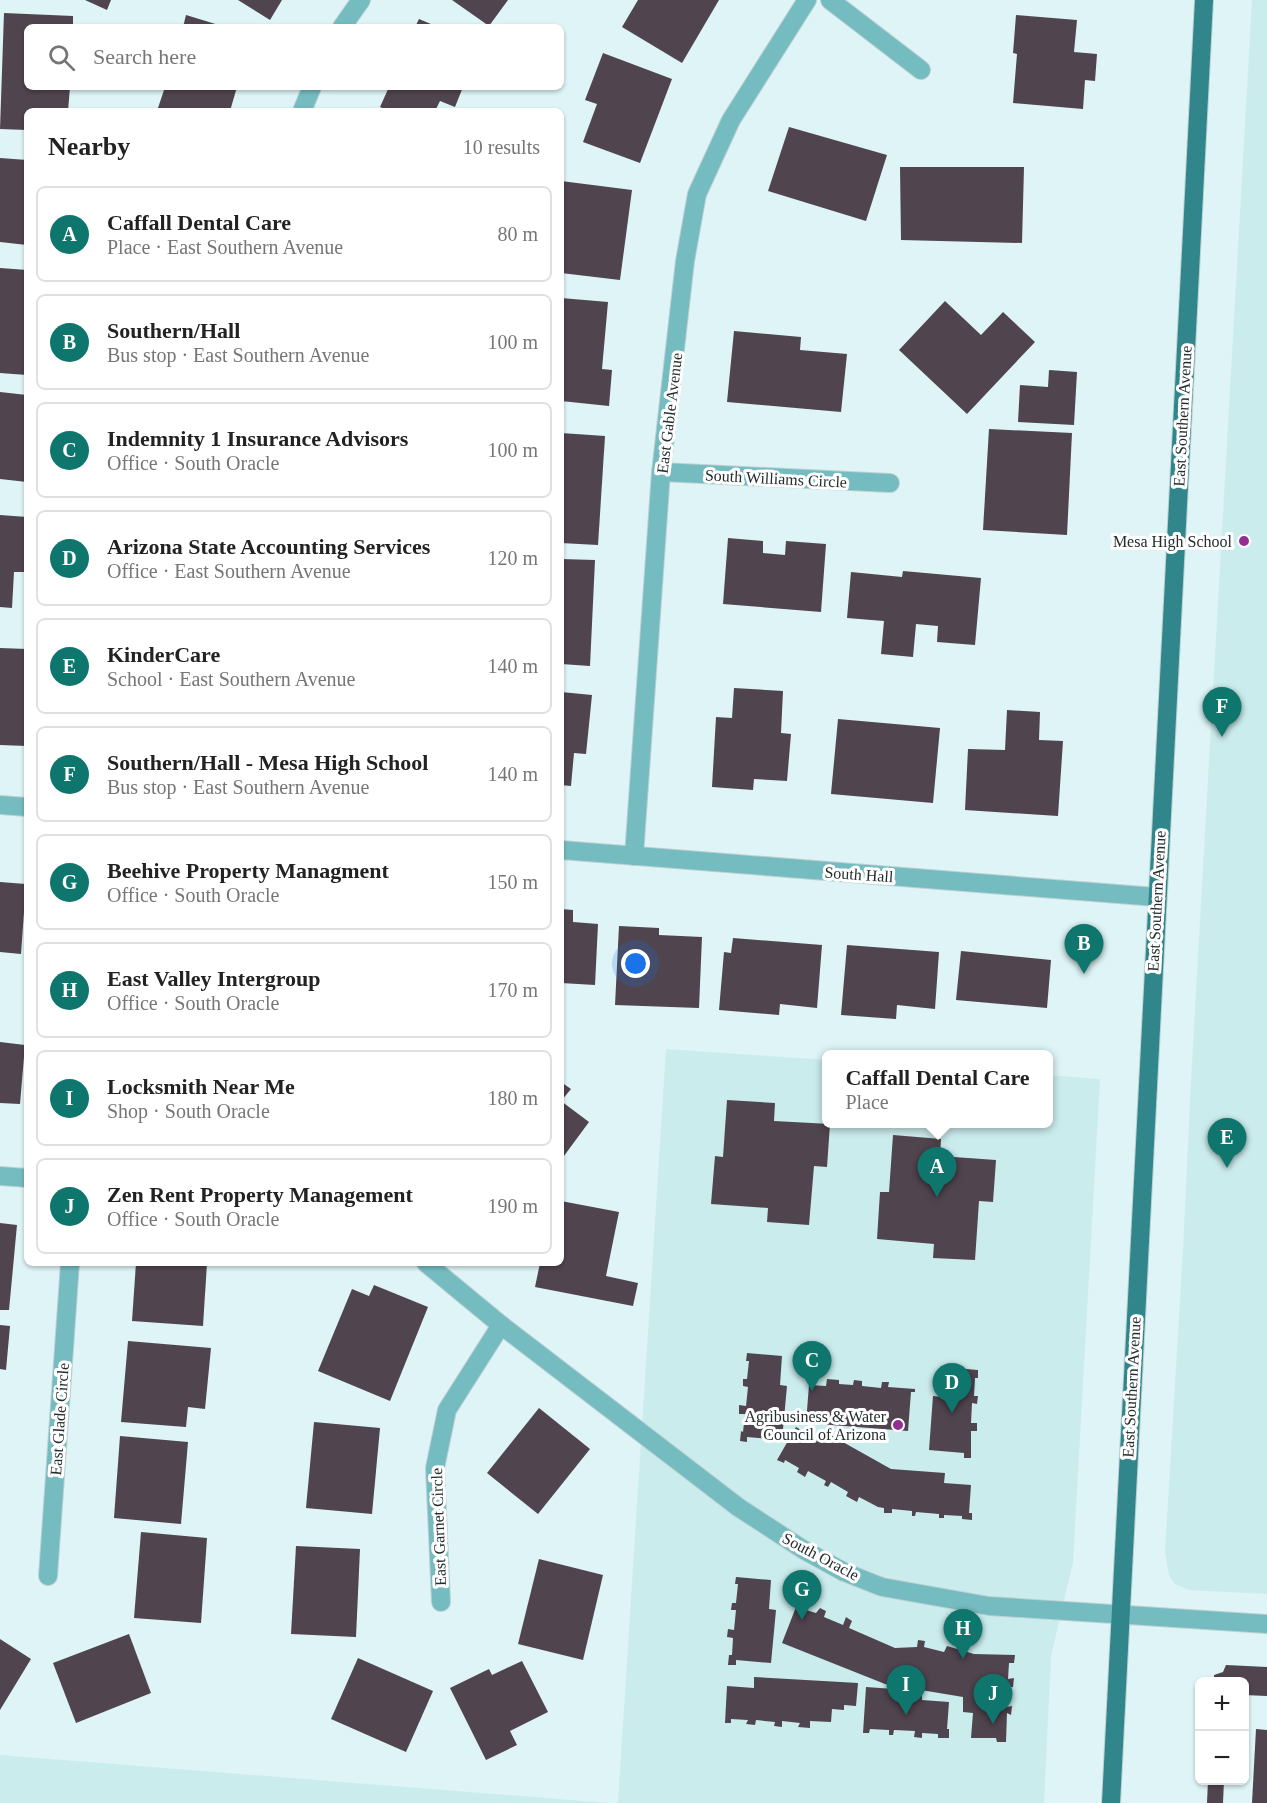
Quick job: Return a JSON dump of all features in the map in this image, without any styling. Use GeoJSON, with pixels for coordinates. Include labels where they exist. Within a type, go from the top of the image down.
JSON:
{"type":"FeatureCollection","features":[{"type":"Feature","properties":{"kind":"main road","name":"East Southern Avenue"},"geometry":{"type":"LineString","coordinates":[[1111,1803],[1204,0]]}},
{"type":"Feature","properties":{"kind":"street"},"geometry":{"type":"LineString","coordinates":[[344,24],[361,0]]}},
{"type":"Feature","properties":{"kind":"street","name":"East Gable Avenue"},"geometry":{"type":"LineString","coordinates":[[634,856],[661,472],[685,261],[697,194],[731,120],[807,0]]}},
{"type":"Feature","properties":{"kind":"street"},"geometry":{"type":"LineString","coordinates":[[830,0],[921,70]]}},
{"type":"Feature","properties":{"kind":"street"},"geometry":{"type":"LineString","coordinates":[[304,108],[311,90]]}},
{"type":"Feature","properties":{"kind":"street","name":"South Williams Circle"},"geometry":{"type":"LineString","coordinates":[[661,472],[890,483]]}},
{"type":"Feature","properties":{"kind":"street"},"geometry":{"type":"LineString","coordinates":[[0,805],[24,807]]}},
{"type":"Feature","properties":{"kind":"street","name":"South Hall"},"geometry":{"type":"LineString","coordinates":[[564,850],[1156,897]]}},
{"type":"Feature","properties":{"kind":"street"},"geometry":{"type":"LineString","coordinates":[[0,1176],[24,1178]]}},
{"type":"Feature","properties":{"kind":"street","name":"East Glade Circle"},"geometry":{"type":"LineString","coordinates":[[48,1576],[70,1266]]}},
{"type":"Feature","properties":{"kind":"street","name":"South Oracle"},"geometry":{"type":"LineString","coordinates":[[431,1266],[501,1325],[738,1507],[804,1550],[844,1572],[882,1587],[988,1606],[1267,1624]]}},
{"type":"Feature","properties":{"kind":"street","name":"East Garnet Circle"},"geometry":{"type":"LineString","coordinates":[[441,1602],[435,1468],[447,1410],[501,1325]]}},
{"type":"Feature","properties":{"kind":"shaded area"},"geometry":{"type":"Polygon","coordinates":[[[1252,0],[1267,0],[1267,1594],[1189,1590],[1175,1584],[1169,1575],[1165,1552],[1252,0]]]}},
{"type":"Feature","properties":{"kind":"shaded area"},"geometry":{"type":"Polygon","coordinates":[[[666,1049],[822,1060],[822,1128],[1053,1128],[1053,1075],[1100,1079],[1073,1562],[1051,1656],[1044,1803],[618,1803],[666,1049]]]}},
{"type":"Feature","properties":{"kind":"shaded area"},"geometry":{"type":"Polygon","coordinates":[[[0,1755],[608,1803],[0,1803],[0,1755]]]}},
{"type":"Feature","properties":{"kind":"building"},"geometry":{"type":"Polygon","coordinates":[[[85,0],[111,0],[107,10],[85,0]]]}},
{"type":"Feature","properties":{"kind":"building"},"geometry":{"type":"Polygon","coordinates":[[[238,0],[282,0],[270,20],[238,0]]]}},
{"type":"Feature","properties":{"kind":"building"},"geometry":{"type":"Polygon","coordinates":[[[452,0],[508,0],[490,24],[486,24],[452,0]]]}},
{"type":"Feature","properties":{"kind":"building"},"geometry":{"type":"Polygon","coordinates":[[[638,0],[719,0],[682,63],[622,27],[638,0]]]}},
{"type":"Feature","properties":{"kind":"building"},"geometry":{"type":"Polygon","coordinates":[[[4,13],[73,16],[73,24],[24,24],[24,90],[70,90],[68,108],[24,108],[24,130],[0,129],[4,13]]]}},
{"type":"Feature","properties":{"kind":"building"},"geometry":{"type":"Polygon","coordinates":[[[186,15],[215,24],[184,24],[186,15]]]}},
{"type":"Feature","properties":{"kind":"building"},"geometry":{"type":"Polygon","coordinates":[[[1016,15],[1077,20],[1074,52],[1097,54],[1095,81],[1085,80],[1083,109],[1013,103],[1017,54],[1013,53],[1016,15]]]}},
{"type":"Feature","properties":{"kind":"building"},"geometry":{"type":"Polygon","coordinates":[[[419,19],[431,24],[416,24],[419,19]]]}},
{"type":"Feature","properties":{"kind":"building"},"geometry":{"type":"Polygon","coordinates":[[[603,53],[672,79],[640,163],[583,142],[597,104],[585,100],[603,53]]]}},
{"type":"Feature","properties":{"kind":"building"},"geometry":{"type":"Polygon","coordinates":[[[164,90],[236,90],[231,108],[158,108],[164,90]]]}},
{"type":"Feature","properties":{"kind":"building"},"geometry":{"type":"Polygon","coordinates":[[[388,90],[462,90],[455,107],[440,101],[436,108],[380,107],[388,90]]]}},
{"type":"Feature","properties":{"kind":"building"},"geometry":{"type":"Polygon","coordinates":[[[789,127],[887,155],[866,221],[768,191],[789,127]]]}},
{"type":"Feature","properties":{"kind":"building"},"geometry":{"type":"Polygon","coordinates":[[[0,158],[24,160],[24,245],[0,242],[0,158]]]}},
{"type":"Feature","properties":{"kind":"building"},"geometry":{"type":"Polygon","coordinates":[[[900,167],[1024,167],[1022,243],[901,240],[900,167]]]}},
{"type":"Feature","properties":{"kind":"building"},"geometry":{"type":"Polygon","coordinates":[[[564,181],[632,190],[620,280],[564,273],[564,181]]]}},
{"type":"Feature","properties":{"kind":"building"},"geometry":{"type":"Polygon","coordinates":[[[0,268],[24,270],[24,375],[0,373],[0,268]]]}},
{"type":"Feature","properties":{"kind":"building"},"geometry":{"type":"Polygon","coordinates":[[[564,298],[608,302],[602,369],[612,370],[609,406],[564,401],[564,298]]]}},
{"type":"Feature","properties":{"kind":"building"},"geometry":{"type":"Polygon","coordinates":[[[945,301],[981,335],[1003,312],[1035,342],[967,414],[899,350],[945,301]]]}},
{"type":"Feature","properties":{"kind":"building"},"geometry":{"type":"Polygon","coordinates":[[[734,331],[801,337],[800,350],[847,354],[841,412],[727,402],[734,331]]]}},
{"type":"Feature","properties":{"kind":"building"},"geometry":{"type":"Polygon","coordinates":[[[1049,370],[1077,372],[1074,425],[1018,422],[1020,385],[1048,387],[1049,370]]]}},
{"type":"Feature","properties":{"kind":"building"},"geometry":{"type":"Polygon","coordinates":[[[0,392],[24,395],[24,482],[0,479],[0,392]]]}},
{"type":"Feature","properties":{"kind":"building"},"geometry":{"type":"Polygon","coordinates":[[[989,429],[1072,433],[1067,535],[983,530],[989,429]]]}},
{"type":"Feature","properties":{"kind":"building"},"geometry":{"type":"Polygon","coordinates":[[[564,433],[605,436],[598,545],[564,543],[564,433]]]}},
{"type":"Feature","properties":{"kind":"building"},"geometry":{"type":"Polygon","coordinates":[[[0,515],[24,517],[24,572],[14,572],[12,608],[0,607],[0,515]]]}},
{"type":"Feature","properties":{"kind":"building"},"geometry":{"type":"Polygon","coordinates":[[[728,538],[763,541],[763,553],[785,555],[786,541],[826,544],[821,612],[723,604],[728,538]]]}},
{"type":"Feature","properties":{"kind":"building"},"geometry":{"type":"Polygon","coordinates":[[[564,559],[595,560],[590,666],[564,664],[564,559]]]}},
{"type":"Feature","properties":{"kind":"building"},"geometry":{"type":"Polygon","coordinates":[[[903,571],[981,578],[975,645],[937,642],[938,626],[916,624],[913,657],[881,654],[884,621],[847,618],[851,572],[902,577],[903,571]]]}},
{"type":"Feature","properties":{"kind":"building"},"geometry":{"type":"Polygon","coordinates":[[[0,648],[24,649],[24,746],[0,745],[0,648]]]}},
{"type":"Feature","properties":{"kind":"building"},"geometry":{"type":"Polygon","coordinates":[[[734,688],[783,691],[781,733],[791,734],[787,781],[754,779],[753,790],[712,787],[716,717],[732,718],[734,688]]]}},
{"type":"Feature","properties":{"kind":"building"},"geometry":{"type":"Polygon","coordinates":[[[564,692],[592,695],[586,754],[574,753],[571,786],[564,785],[564,692]]]}},
{"type":"Feature","properties":{"kind":"building"},"geometry":{"type":"Polygon","coordinates":[[[1007,710],[1040,712],[1039,740],[1063,741],[1058,816],[965,810],[968,749],[1005,750],[1007,710]]]}},
{"type":"Feature","properties":{"kind":"building"},"geometry":{"type":"Polygon","coordinates":[[[838,719],[940,728],[933,803],[831,794],[838,719]]]}},
{"type":"Feature","properties":{"kind":"building"},"geometry":{"type":"Polygon","coordinates":[[[0,882],[24,884],[21,954],[0,952],[0,882]]]}},
{"type":"Feature","properties":{"kind":"building"},"geometry":{"type":"Polygon","coordinates":[[[564,909],[573,910],[573,922],[598,924],[595,985],[564,983],[564,909]]]}},
{"type":"Feature","properties":{"kind":"building"},"geometry":{"type":"Polygon","coordinates":[[[619,926],[659,928],[659,935],[702,937],[699,1008],[615,1005],[619,926]]]}},
{"type":"Feature","properties":{"kind":"building"},"geometry":{"type":"Polygon","coordinates":[[[733,938],[822,945],[817,1008],[780,1004],[779,1015],[719,1010],[724,952],[731,953],[733,938]]]}},
{"type":"Feature","properties":{"kind":"building"},"geometry":{"type":"Polygon","coordinates":[[[847,945],[939,952],[935,1009],[897,1005],[896,1019],[841,1015],[847,945]]]}},
{"type":"Feature","properties":{"kind":"building"},"geometry":{"type":"Polygon","coordinates":[[[961,951],[1051,960],[1047,1008],[956,1000],[961,951]]]}},
{"type":"Feature","properties":{"kind":"building"},"geometry":{"type":"Polygon","coordinates":[[[0,1042],[24,1045],[20,1104],[0,1103],[0,1042]]]}},
{"type":"Feature","properties":{"kind":"building"},"geometry":{"type":"Polygon","coordinates":[[[564,1084],[571,1089],[564,1097],[564,1084]]]}},
{"type":"Feature","properties":{"kind":"building"},"geometry":{"type":"Polygon","coordinates":[[[727,1100],[775,1103],[774,1121],[822,1124],[822,1128],[830,1128],[827,1167],[814,1166],[809,1225],[767,1222],[768,1208],[711,1204],[715,1156],[723,1157],[727,1100]]]}},
{"type":"Feature","properties":{"kind":"building"},"geometry":{"type":"Polygon","coordinates":[[[564,1103],[589,1122],[564,1156],[564,1103]]]}},
{"type":"Feature","properties":{"kind":"building"},"geometry":{"type":"Polygon","coordinates":[[[893,1135],[941,1139],[940,1156],[996,1160],[993,1202],[979,1201],[975,1260],[933,1258],[934,1244],[877,1239],[880,1192],[889,1192],[893,1135]]]}},
{"type":"Feature","properties":{"kind":"building"},"geometry":{"type":"Polygon","coordinates":[[[564,1202],[619,1212],[606,1276],[638,1283],[633,1306],[535,1287],[539,1266],[564,1266],[564,1202]]]}},
{"type":"Feature","properties":{"kind":"building"},"geometry":{"type":"Polygon","coordinates":[[[0,1223],[17,1225],[9,1310],[0,1310],[0,1223]]]}},
{"type":"Feature","properties":{"kind":"building"},"geometry":{"type":"Polygon","coordinates":[[[136,1266],[207,1266],[203,1326],[132,1321],[136,1266]]]}},
{"type":"Feature","properties":{"kind":"building"},"geometry":{"type":"Polygon","coordinates":[[[374,1285],[428,1307],[390,1401],[318,1371],[352,1289],[369,1296],[374,1285]]]}},
{"type":"Feature","properties":{"kind":"building"},"geometry":{"type":"Polygon","coordinates":[[[0,1325],[10,1326],[6,1370],[0,1369],[0,1325]]]}},
{"type":"Feature","properties":{"kind":"building"},"geometry":{"type":"Polygon","coordinates":[[[128,1341],[211,1348],[205,1409],[188,1407],[186,1427],[121,1422],[128,1341]]]}},
{"type":"Feature","properties":{"kind":"building"},"geometry":{"type":"Polygon","coordinates":[[[747,1353],[782,1356],[780,1385],[787,1386],[782,1440],[747,1437],[747,1442],[740,1441],[745,1414],[739,1414],[739,1405],[746,1406],[748,1387],[743,1386],[743,1379],[747,1379],[749,1361],[746,1361],[747,1353]]]}},
{"type":"Feature","properties":{"kind":"building"},"geometry":{"type":"Polygon","coordinates":[[[943,1367],[978,1370],[974,1396],[978,1396],[977,1404],[972,1403],[971,1423],[977,1423],[977,1431],[971,1431],[971,1458],[964,1458],[964,1453],[929,1450],[933,1396],[941,1397],[943,1367]]]}},
{"type":"Feature","properties":{"kind":"building"},"geometry":{"type":"Polygon","coordinates":[[[827,1379],[839,1380],[839,1384],[853,1385],[854,1380],[862,1381],[862,1386],[881,1388],[882,1382],[889,1382],[888,1387],[915,1389],[915,1392],[911,1392],[908,1431],[806,1423],[809,1385],[826,1386],[827,1379]]]}},
{"type":"Feature","properties":{"kind":"building"},"geometry":{"type":"Polygon","coordinates":[[[539,1408],[590,1449],[538,1514],[487,1473],[539,1408]]]}},
{"type":"Feature","properties":{"kind":"building"},"geometry":{"type":"Polygon","coordinates":[[[314,1422],[380,1428],[372,1514],[306,1508],[314,1422]]]}},
{"type":"Feature","properties":{"kind":"building"},"geometry":{"type":"Polygon","coordinates":[[[796,1427],[820,1441],[825,1432],[891,1469],[945,1473],[944,1483],[971,1485],[969,1513],[972,1513],[972,1520],[962,1519],[962,1516],[944,1515],[944,1518],[939,1518],[939,1514],[916,1512],[915,1516],[912,1516],[912,1511],[892,1509],[892,1513],[884,1513],[884,1508],[859,1497],[857,1502],[846,1496],[848,1492],[831,1482],[828,1487],[824,1485],[826,1481],[808,1471],[805,1477],[797,1472],[799,1468],[785,1460],[784,1463],[777,1460],[796,1427]]]}},
{"type":"Feature","properties":{"kind":"building"},"geometry":{"type":"Polygon","coordinates":[[[120,1436],[188,1442],[181,1524],[114,1518],[120,1436]]]}},
{"type":"Feature","properties":{"kind":"building"},"geometry":{"type":"Polygon","coordinates":[[[141,1532],[207,1538],[201,1623],[134,1618],[141,1532]]]}},
{"type":"Feature","properties":{"kind":"building"},"geometry":{"type":"Polygon","coordinates":[[[296,1546],[360,1549],[356,1637],[291,1634],[296,1546]]]}},
{"type":"Feature","properties":{"kind":"building"},"geometry":{"type":"Polygon","coordinates":[[[539,1559],[603,1575],[583,1660],[518,1644],[539,1559]]]}},
{"type":"Feature","properties":{"kind":"building"},"geometry":{"type":"Polygon","coordinates":[[[736,1577],[771,1580],[769,1609],[776,1610],[771,1663],[736,1660],[736,1665],[728,1665],[729,1655],[732,1655],[733,1638],[727,1637],[728,1629],[734,1630],[736,1610],[731,1610],[732,1603],[736,1603],[738,1584],[735,1584],[736,1577]]]}},
{"type":"Feature","properties":{"kind":"building"},"geometry":{"type":"Polygon","coordinates":[[[796,1607],[816,1613],[820,1608],[826,1611],[824,1617],[843,1625],[846,1617],[852,1621],[849,1628],[895,1648],[917,1647],[918,1640],[925,1641],[924,1647],[944,1652],[947,1646],[974,1654],[1015,1655],[1014,1663],[1009,1663],[1008,1679],[1014,1678],[1013,1687],[1008,1687],[1006,1707],[1012,1706],[1011,1715],[1007,1713],[1006,1742],[997,1742],[996,1738],[971,1738],[973,1713],[963,1712],[963,1697],[885,1684],[782,1643],[796,1607]]]}},
{"type":"Feature","properties":{"kind":"building"},"geometry":{"type":"Polygon","coordinates":[[[129,1634],[151,1693],[76,1723],[53,1663],[129,1634]]]}},
{"type":"Feature","properties":{"kind":"building"},"geometry":{"type":"Polygon","coordinates":[[[0,1639],[31,1659],[0,1710],[0,1639]]]}},
{"type":"Feature","properties":{"kind":"building"},"geometry":{"type":"Polygon","coordinates":[[[358,1658],[433,1691],[406,1752],[331,1719],[358,1658]]]}},
{"type":"Feature","properties":{"kind":"building"},"geometry":{"type":"Polygon","coordinates":[[[522,1661],[548,1712],[510,1731],[517,1745],[486,1760],[450,1688],[489,1669],[492,1675],[522,1661]]]}},
{"type":"Feature","properties":{"kind":"building"},"geometry":{"type":"Polygon","coordinates":[[[1226,1665],[1267,1667],[1267,1696],[1249,1695],[1249,1677],[1214,1677],[1223,1672],[1226,1665]]]}},
{"type":"Feature","properties":{"kind":"building"},"geometry":{"type":"Polygon","coordinates":[[[754,1677],[858,1683],[856,1706],[844,1705],[844,1710],[832,1709],[831,1722],[810,1721],[810,1728],[798,1727],[800,1723],[782,1721],[782,1727],[774,1726],[775,1722],[756,1720],[755,1725],[746,1724],[748,1720],[731,1719],[731,1723],[725,1723],[727,1686],[754,1688],[754,1677]]]}},
{"type":"Feature","properties":{"kind":"building"},"geometry":{"type":"Polygon","coordinates":[[[866,1687],[922,1691],[922,1700],[949,1702],[947,1729],[949,1729],[949,1738],[938,1738],[938,1734],[922,1733],[922,1738],[914,1737],[915,1731],[894,1730],[893,1735],[889,1735],[889,1730],[870,1729],[869,1733],[863,1733],[866,1687]]]}},
{"type":"Feature","properties":{"kind":"building"},"geometry":{"type":"Polygon","coordinates":[[[1256,1729],[1267,1730],[1267,1803],[1252,1803],[1256,1729]]]}},
{"type":"Feature","properties":{"kind":"building"},"geometry":{"type":"Polygon","coordinates":[[[1208,1785],[1224,1785],[1223,1803],[1207,1803],[1208,1785]]]}},
{"type":"Feature","properties":{"kind":"place","name":"Mesa High School"},"geometry":{"type":"Point","coordinates":[1244,541]}},
{"type":"Feature","properties":{"kind":"place","name":"Southern/Hall - Mesa High School"},"geometry":{"type":"Point","coordinates":[1222,737]}},
{"type":"Feature","properties":{"kind":"place","name":"Southern/Hall"},"geometry":{"type":"Point","coordinates":[1084,974]}},
{"type":"Feature","properties":{"kind":"place","name":"KinderCare"},"geometry":{"type":"Point","coordinates":[1227,1168]}},
{"type":"Feature","properties":{"kind":"place","name":"Caffall Dental Care"},"geometry":{"type":"Point","coordinates":[937,1197]}},
{"type":"Feature","properties":{"kind":"place","name":"Indemnity 1 Insurance Advisors"},"geometry":{"type":"Point","coordinates":[812,1391]}},
{"type":"Feature","properties":{"kind":"place","name":"Arizona State Accounting Services"},"geometry":{"type":"Point","coordinates":[952,1413]}},
{"type":"Feature","properties":{"kind":"place","name":"Agribusiness & Water Council of Arizona"},"geometry":{"type":"Point","coordinates":[898,1425]}},
{"type":"Feature","properties":{"kind":"place","name":"Beehive Property Managment"},"geometry":{"type":"Point","coordinates":[802,1620]}},
{"type":"Feature","properties":{"kind":"place","name":"East Valley Intergroup"},"geometry":{"type":"Point","coordinates":[963,1659]}},
{"type":"Feature","properties":{"kind":"place","name":"Locksmith Near Me"},"geometry":{"type":"Point","coordinates":[906,1715]}},
{"type":"Feature","properties":{"kind":"place","name":"Zen Rent Property Management"},"geometry":{"type":"Point","coordinates":[993,1724]}}]}
